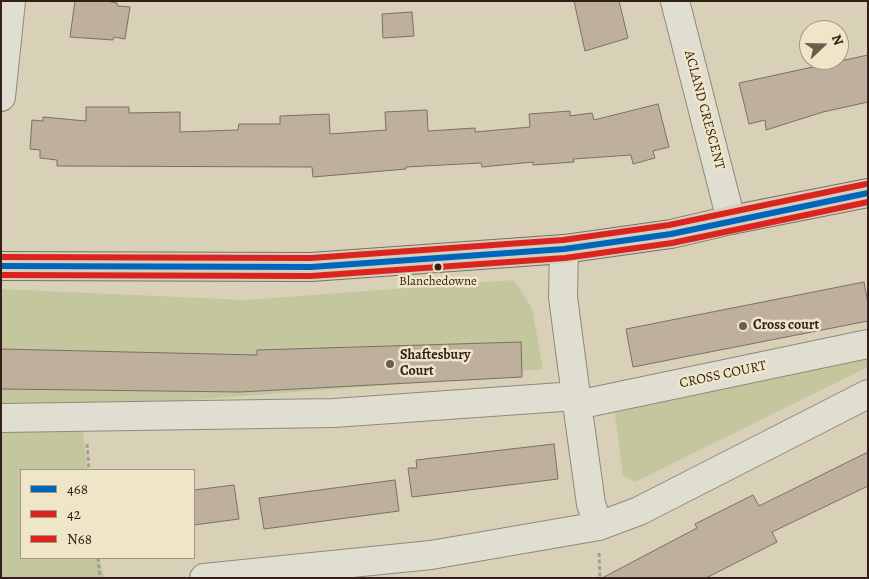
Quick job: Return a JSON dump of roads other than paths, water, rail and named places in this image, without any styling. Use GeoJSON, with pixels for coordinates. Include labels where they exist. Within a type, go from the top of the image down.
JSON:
{"type":"FeatureCollection","features":[{"type":"Feature","properties":{"kind":"main road"},"geometry":{"type":"LineString","coordinates":[[1,266],[311,267],[564,249],[672,234],[731,220],[868,193]]}},
{"type":"Feature","properties":{"kind":"street"},"geometry":{"type":"LineString","coordinates":[[1,97],[11,1]]}},
{"type":"Feature","properties":{"kind":"street","name":"ACLAND CRESCENT"},"geometry":{"type":"LineString","coordinates":[[675,1],[731,220]]}},
{"type":"Feature","properties":{"kind":"street"},"geometry":{"type":"LineString","coordinates":[[564,249],[563,298],[576,401],[591,504],[599,526]]}},
{"type":"Feature","properties":{"kind":"street","name":"CROSS COURT"},"geometry":{"type":"LineString","coordinates":[[1,418],[334,413],[576,401],[868,344]]}},
{"type":"Feature","properties":{"kind":"street"},"geometry":{"type":"LineString","coordinates":[[204,578],[428,566],[599,526],[639,511],[868,394]]}},
{"type":"Feature","properties":{"kind":"place","name":"Blanchedowne"},"geometry":{"type":"Point","coordinates":[438,267]}},
{"type":"Feature","properties":{"kind":"place","name":"Cross court"},"geometry":{"type":"Point","coordinates":[743,326]}},
{"type":"Feature","properties":{"kind":"place","name":"Shaftesbury Court"},"geometry":{"type":"Point","coordinates":[390,364]}}]}
